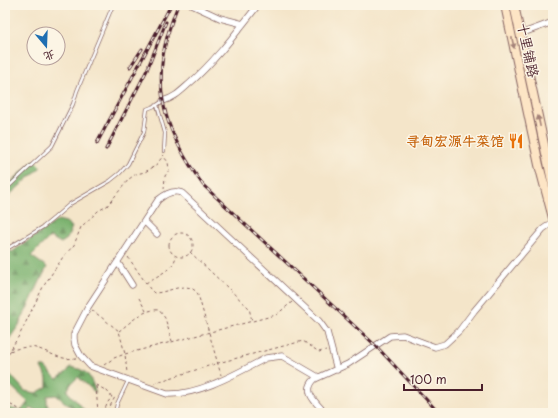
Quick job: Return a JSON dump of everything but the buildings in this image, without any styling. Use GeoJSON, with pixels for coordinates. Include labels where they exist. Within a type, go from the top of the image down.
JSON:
{"type":"FeatureCollection","features":[{"type":"Feature","properties":{"kind":"main road","name":"十里铺路"},"geometry":{"type":"LineString","coordinates":[[504,5],[539,165],[553,218]]}},
{"type":"Feature","properties":{"kind":"main road","name":"十里铺路"},"geometry":{"type":"LineString","coordinates":[[514,5],[553,186]]}},
{"type":"Feature","properties":{"kind":"street"},"geometry":{"type":"LineString","coordinates":[[192,5],[220,18],[243,24]]}},
{"type":"Feature","properties":{"kind":"street"},"geometry":{"type":"LineString","coordinates":[[163,101],[172,98],[203,72],[258,5]]}},
{"type":"Feature","properties":{"kind":"street"},"geometry":{"type":"LineString","coordinates":[[520,34],[553,22]]}},
{"type":"Feature","properties":{"kind":"street"},"geometry":{"type":"LineString","coordinates":[[318,378],[282,356],[266,358],[205,387],[175,395],[167,394],[90,366],[75,345],[74,334],[88,307],[125,253],[158,200],[164,195],[177,191],[182,193],[324,327],[327,332],[337,370]]}},
{"type":"Feature","properties":{"kind":"street"},"geometry":{"type":"LineString","coordinates":[[145,222],[157,234]]}},
{"type":"Feature","properties":{"kind":"street"},"geometry":{"type":"LineString","coordinates":[[325,413],[312,399],[309,392],[312,381],[337,370],[365,354],[380,341],[390,336],[403,334],[435,347],[445,344],[459,331],[543,229],[553,222]]}},
{"type":"Feature","properties":{"kind":"street"},"geometry":{"type":"LineString","coordinates":[[118,263],[132,285]]}},
{"type":"Feature","properties":{"kind":"lane"},"geometry":{"type":"LineString","coordinates":[[5,190],[52,146],[73,104],[113,5]]}},
{"type":"Feature","properties":{"kind":"lane"},"geometry":{"type":"LineString","coordinates":[[5,250],[54,218],[70,204],[110,181],[120,173],[128,164],[144,132],[147,109],[158,105],[163,101]]}},
{"type":"Feature","properties":{"kind":"lane"},"geometry":{"type":"LineString","coordinates":[[158,105],[165,133],[164,151]]}},
{"type":"Feature","properties":{"kind":"lane"},"geometry":{"type":"LineString","coordinates":[[115,413],[117,404],[128,381]]}},
{"type":"Feature","properties":{"kind":"path"},"geometry":{"type":"LineString","coordinates":[[5,7],[15,5]]}},
{"type":"Feature","properties":{"kind":"path"},"geometry":{"type":"LineString","coordinates":[[164,151],[164,157],[168,162],[169,170],[165,176],[163,191],[164,195]]}},
{"type":"Feature","properties":{"kind":"path"},"geometry":{"type":"LineString","coordinates":[[5,359],[20,334],[43,287],[63,257],[74,245],[82,227],[98,211],[107,206],[129,178],[136,174],[145,172],[155,166],[164,157]]}},
{"type":"Feature","properties":{"kind":"path"},"geometry":{"type":"LineString","coordinates":[[179,233],[183,233],[190,237],[192,244],[190,252],[184,256],[176,256],[171,251],[169,244],[172,237],[179,233]]}},
{"type":"Feature","properties":{"kind":"path"},"geometry":{"type":"LineString","coordinates":[[190,252],[248,308],[252,321]]}},
{"type":"Feature","properties":{"kind":"path"},"geometry":{"type":"LineString","coordinates":[[125,253],[154,293],[161,293],[184,286],[195,289],[198,294],[222,379]]}},
{"type":"Feature","properties":{"kind":"path"},"geometry":{"type":"LineString","coordinates":[[146,282],[169,268],[176,261],[176,256]]}},
{"type":"Feature","properties":{"kind":"path"},"geometry":{"type":"LineString","coordinates":[[139,298],[146,312]]}},
{"type":"Feature","properties":{"kind":"path"},"geometry":{"type":"LineString","coordinates":[[99,370],[105,363],[125,354],[276,315],[296,300]]}},
{"type":"Feature","properties":{"kind":"path"},"geometry":{"type":"LineString","coordinates":[[88,307],[119,331],[125,354],[128,381]]}},
{"type":"Feature","properties":{"kind":"path"},"geometry":{"type":"LineString","coordinates":[[119,331],[146,312],[159,310],[165,318],[172,342]]}},
{"type":"Feature","properties":{"kind":"path"},"geometry":{"type":"LineString","coordinates":[[148,387],[156,382],[218,363],[303,341],[319,352],[332,349]]}},
{"type":"Feature","properties":{"kind":"path"},"geometry":{"type":"LineString","coordinates":[[10,352],[26,347],[35,348],[58,358],[67,359],[82,356]]}},
{"type":"Feature","properties":{"kind":"path"},"geometry":{"type":"LineString","coordinates":[[98,413],[96,385],[112,397],[108,402],[104,413]]}},
{"type":"Feature","properties":{"kind":"path"},"geometry":{"type":"LineString","coordinates":[[105,409],[108,410],[115,398],[122,395]]}},
{"type":"Feature","properties":{"kind":"path"},"geometry":{"type":"LineString","coordinates":[[5,402],[27,413]]}},
{"type":"Feature","properties":{"kind":"green space"},"geometry":{"type":"Polygon","coordinates":[[[34,160],[41,167],[5,199],[5,188],[34,160]]]}},
{"type":"Feature","properties":{"kind":"green space"},"geometry":{"type":"Polygon","coordinates":[[[58,220],[66,222],[72,227],[67,239],[61,243],[50,237],[31,256],[47,267],[19,325],[5,345],[5,249],[12,252],[58,220]]]}},
{"type":"Feature","properties":{"kind":"green space"},"geometry":{"type":"Polygon","coordinates":[[[41,367],[45,367],[57,379],[68,371],[70,367],[81,370],[88,375],[96,393],[78,377],[67,391],[87,413],[78,413],[56,395],[47,396],[47,405],[57,413],[42,413],[31,408],[28,413],[5,413],[5,407],[21,411],[28,402],[10,385],[5,374],[7,371],[25,391],[36,393],[47,387],[47,378],[41,367]]]}},
{"type":"Feature","properties":{"kind":"railway"},"geometry":{"type":"LineString","coordinates":[[97,143],[171,5]]}},
{"type":"Feature","properties":{"kind":"railway"},"geometry":{"type":"LineString","coordinates":[[178,5],[168,33],[163,58],[161,78],[162,97],[172,133],[191,167],[203,185],[376,346],[439,413]]}},
{"type":"Feature","properties":{"kind":"railway"},"geometry":{"type":"LineString","coordinates":[[106,149],[147,70],[166,22]]}},
{"type":"Feature","properties":{"kind":"railway"},"geometry":{"type":"LineString","coordinates":[[130,67],[142,49]]}},
{"type":"Feature","properties":{"kind":"place","name":"寻甸宏源牛菜馆"},"geometry":{"type":"Point","coordinates":[516,141]}}]}
